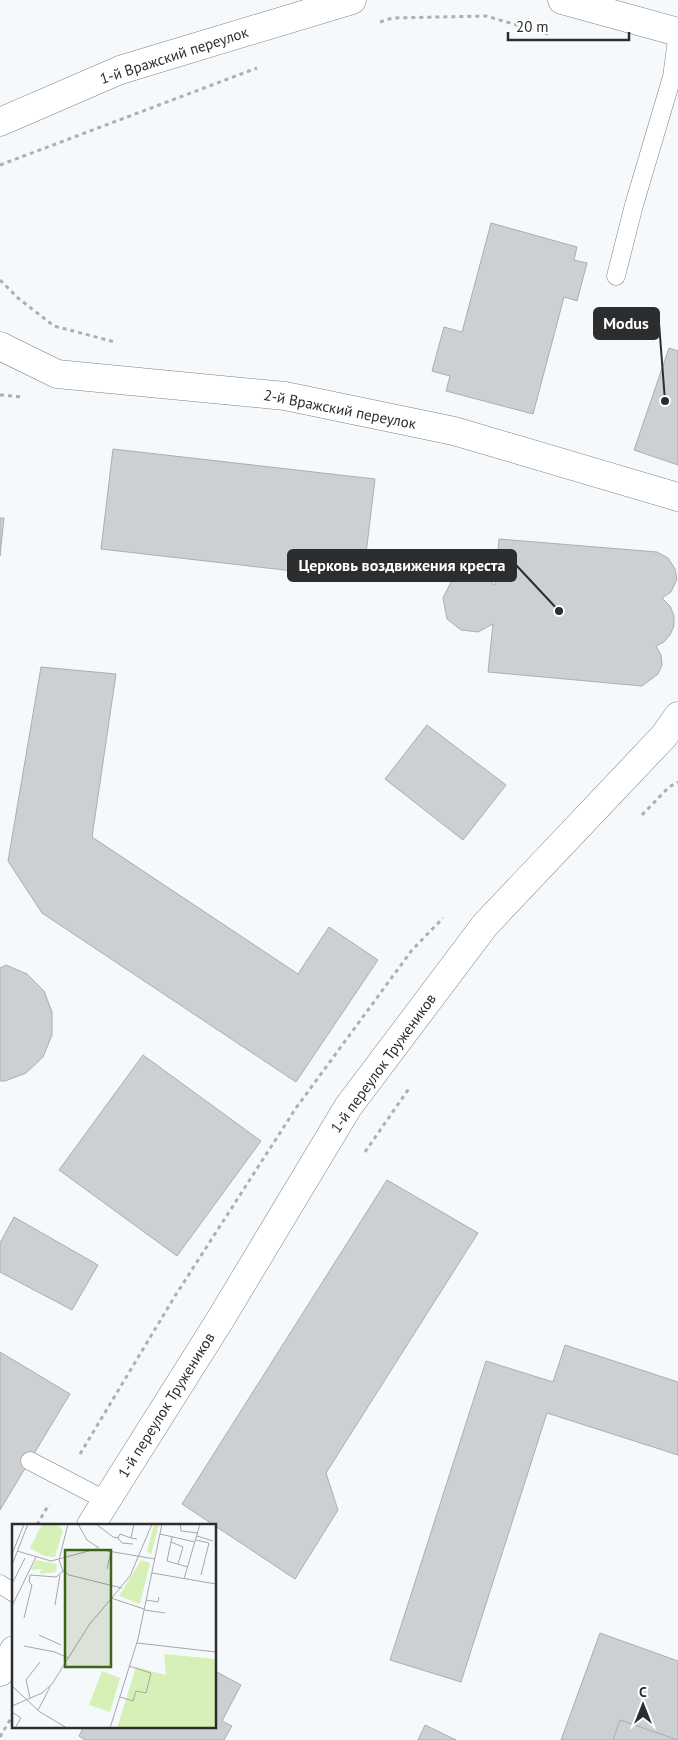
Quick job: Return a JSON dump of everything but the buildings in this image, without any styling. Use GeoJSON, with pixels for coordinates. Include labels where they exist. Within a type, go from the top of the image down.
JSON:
{"type":"FeatureCollection","features":[{"type":"Feature","properties":{"kind":"street","name":"1-й Вражский переулок"},"geometry":{"type":"LineString","coordinates":[[0,122],[120,70],[352,0]]}},
{"type":"Feature","properties":{"kind":"street"},"geometry":{"type":"LineString","coordinates":[[562,0],[678,32]]}},
{"type":"Feature","properties":{"kind":"street","name":"2-й Вражский переулок"},"geometry":{"type":"LineString","coordinates":[[0,346],[57,374],[286,396],[454,431],[678,497]]}},
{"type":"Feature","properties":{"kind":"street","name":"1-й переулок Тружеников"},"geometry":{"type":"LineString","coordinates":[[91,1524],[220,1320],[348,1107],[485,925],[664,736],[678,716]]}},
{"type":"Feature","properties":{"kind":"street"},"geometry":{"type":"LineString","coordinates":[[0,1672],[12,1653]]}},
{"type":"Feature","properties":{"kind":"lane"},"geometry":{"type":"LineString","coordinates":[[616,276],[634,205],[672,77],[678,32]]}},
{"type":"Feature","properties":{"kind":"lane"},"geometry":{"type":"LineString","coordinates":[[30,1461],[105,1500]]}},
{"type":"Feature","properties":{"kind":"lane"},"geometry":{"type":"LineString","coordinates":[[0,1584],[12,1592]]}},
{"type":"Feature","properties":{"kind":"path"},"geometry":{"type":"LineString","coordinates":[[373,25],[392,18],[486,16],[551,35]]}},
{"type":"Feature","properties":{"kind":"path"},"geometry":{"type":"LineString","coordinates":[[0,165],[262,66]]}},
{"type":"Feature","properties":{"kind":"path"},"geometry":{"type":"LineString","coordinates":[[642,815],[669,787],[678,782]]}},
{"type":"Feature","properties":{"kind":"path"},"geometry":{"type":"LineString","coordinates":[[361,1159],[411,1086]]}},
{"type":"Feature","properties":{"kind":"path"},"geometry":{"type":"LineString","coordinates":[[0,1737],[12,1717]]}},
{"type":"Feature","properties":{"kind":"place","name":"Modus"},"geometry":{"type":"Point","coordinates":[665,401]}},
{"type":"Feature","properties":{"kind":"place","name":"Церковь воздвижения креста"},"geometry":{"type":"Point","coordinates":[559,611]}}]}
